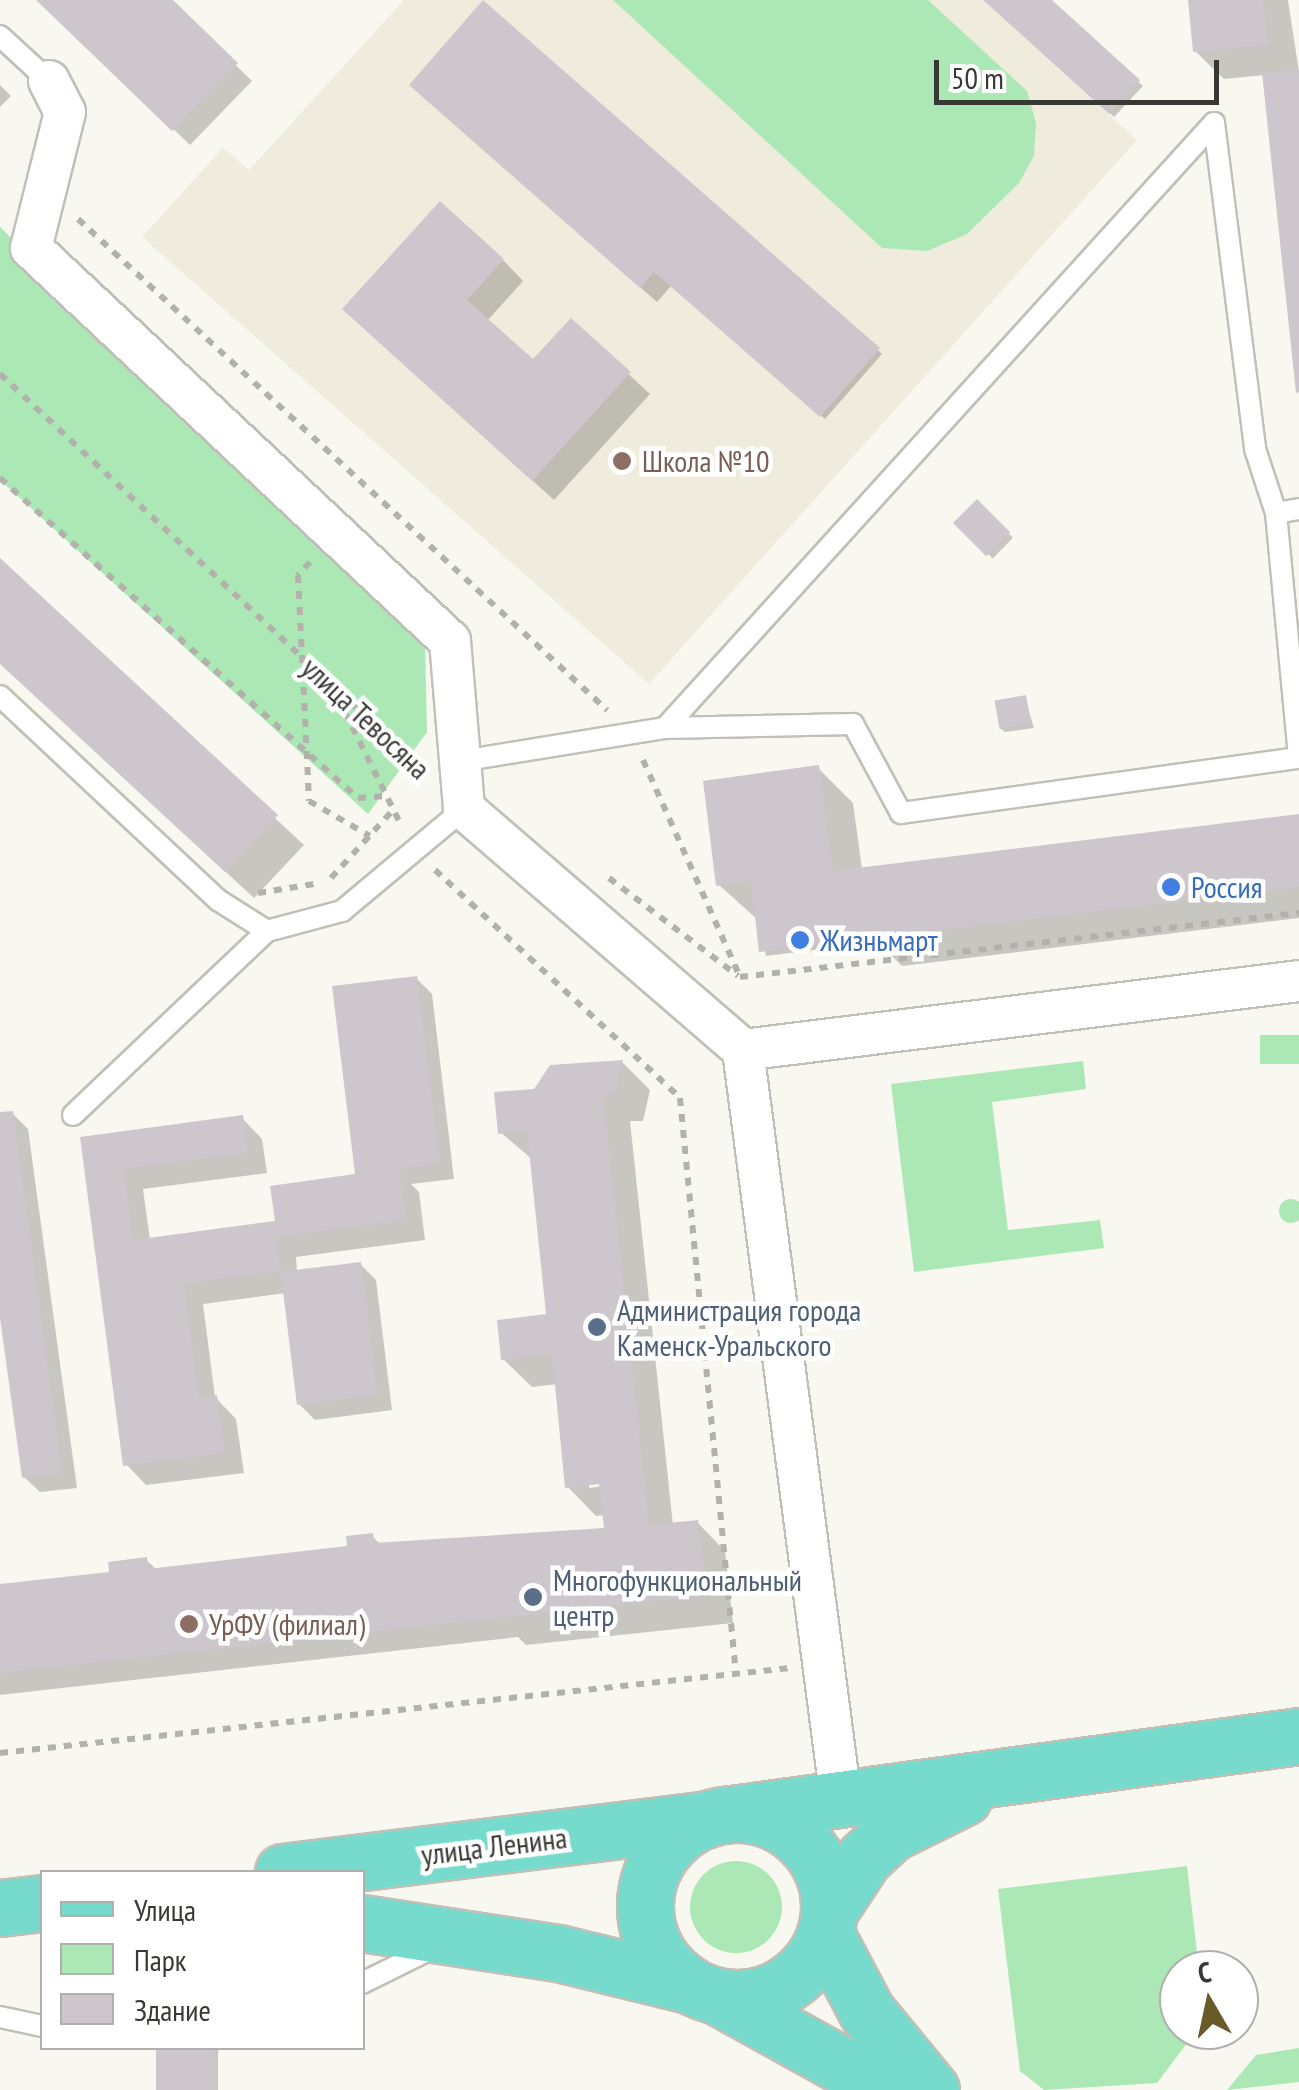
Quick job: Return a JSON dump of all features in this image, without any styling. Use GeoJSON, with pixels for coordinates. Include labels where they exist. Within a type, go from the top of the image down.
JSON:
{"type":"FeatureCollection","features":[{"type":"Feature","properties":{"kind":"main road","name":"улица Ленина"},"geometry":{"type":"LineString","coordinates":[[298,1870],[1299,1736]]}},
{"type":"Feature","properties":{"kind":"main road","name":"улица Ленина"},"geometry":{"type":"LineString","coordinates":[[827,1922],[864,1858],[891,1833],[955,1799],[1069,1766]]}},
{"type":"Feature","properties":{"kind":"main road"},"geometry":{"type":"LineString","coordinates":[[751,1815],[799,1838],[816,1859],[827,1922],[897,2090],[704,1991],[666,1966],[644,1912],[660,1856],[715,1817],[751,1815]]}},
{"type":"Feature","properties":{"kind":"main road"},"geometry":{"type":"LineString","coordinates":[[0,1909],[40,1906]]}},
{"type":"Feature","properties":{"kind":"main road"},"geometry":{"type":"LineString","coordinates":[[365,1923],[459,1936],[704,1991],[772,1991],[814,1958],[827,1922]]}},
{"type":"Feature","properties":{"kind":"street"},"geometry":{"type":"LineString","coordinates":[[48,81],[65,112],[32,248],[450,641],[464,809],[743,1050],[841,1799]]}},
{"type":"Feature","properties":{"kind":"street"},"geometry":{"type":"LineString","coordinates":[[743,1050],[1299,981]]}},
{"type":"Feature","properties":{"kind":"lane"},"geometry":{"type":"LineString","coordinates":[[0,36],[48,81]]}},
{"type":"Feature","properties":{"kind":"lane"},"geometry":{"type":"LineString","coordinates":[[461,761],[665,728],[853,724],[900,813],[1299,757],[1276,513],[1255,449],[1214,123],[665,728]]}},
{"type":"Feature","properties":{"kind":"lane"},"geometry":{"type":"LineString","coordinates":[[1276,513],[1299,509]]}},
{"type":"Feature","properties":{"kind":"lane"},"geometry":{"type":"LineString","coordinates":[[0,696],[218,900],[267,931]]}},
{"type":"Feature","properties":{"kind":"lane"},"geometry":{"type":"LineString","coordinates":[[73,1114],[267,931],[342,912],[464,809]]}},
{"type":"Feature","properties":{"kind":"lane"},"geometry":{"type":"LineString","coordinates":[[365,1982],[459,1936]]}},
{"type":"Feature","properties":{"kind":"lane"},"geometry":{"type":"LineString","coordinates":[[0,2017],[40,2026]]}},
{"type":"Feature","properties":{"kind":"path"},"geometry":{"type":"LineString","coordinates":[[46,189],[632,734],[740,978],[1299,913]]}},
{"type":"Feature","properties":{"kind":"path","name":"улица Тевосяна"},"geometry":{"type":"LineString","coordinates":[[0,374],[464,809]]}},
{"type":"Feature","properties":{"kind":"path"},"geometry":{"type":"LineString","coordinates":[[0,478],[358,798],[386,796]]}},
{"type":"Feature","properties":{"kind":"path"},"geometry":{"type":"LineString","coordinates":[[368,492],[298,576],[309,801],[370,836]]}},
{"type":"Feature","properties":{"kind":"path"},"geometry":{"type":"LineString","coordinates":[[331,684],[414,851],[680,1098],[736,1674]]}},
{"type":"Feature","properties":{"kind":"path"},"geometry":{"type":"LineString","coordinates":[[218,900],[327,882],[394,810]]}},
{"type":"Feature","properties":{"kind":"path"},"geometry":{"type":"LineString","coordinates":[[0,1753],[824,1665]]}},
{"type":"Feature","properties":{"kind":"shaded area","name":"Школа №10"},"geometry":{"type":"Polygon","coordinates":[[[404,0],[983,0],[1137,140],[649,684],[142,237],[223,148],[249,170],[404,0]]]}},
{"type":"Feature","properties":{"kind":"green space"},"geometry":{"type":"Polygon","coordinates":[[[613,0],[928,0],[1027,91],[1036,123],[1034,156],[1019,183],[967,234],[927,251],[882,248],[613,0]]]}},
{"type":"Feature","properties":{"kind":"green space"},"geometry":{"type":"Polygon","coordinates":[[[0,227],[425,642],[427,732],[368,814],[0,480],[0,227]]]}},
{"type":"Feature","properties":{"kind":"green space"},"geometry":{"type":"Polygon","coordinates":[[[1260,1035],[1299,1035],[1299,1064],[1260,1064],[1260,1035]]]}},
{"type":"Feature","properties":{"kind":"green space"},"geometry":{"type":"Polygon","coordinates":[[[1083,1061],[1086,1089],[992,1102],[1008,1230],[1100,1220],[1104,1248],[914,1272],[891,1084],[1083,1061]]]}},
{"type":"Feature","properties":{"kind":"green space"},"geometry":{"type":"Polygon","coordinates":[[[1282,1202],[1300,1202],[1300,1220],[1282,1220],[1282,1202]]]}},
{"type":"Feature","properties":{"kind":"green space"},"geometry":{"type":"Polygon","coordinates":[[[736,1861],[754,1864],[769,1874],[779,1889],[779,1925],[769,1940],[754,1950],[736,1953],[718,1950],[703,1940],[693,1925],[690,1907],[693,1889],[703,1874],[718,1864],[736,1861]]]}},
{"type":"Feature","properties":{"kind":"green space"},"geometry":{"type":"Polygon","coordinates":[[[1187,1866],[1197,1950],[1159,1950],[1159,2050],[1182,2050],[1157,2083],[1044,2090],[1020,2071],[998,1889],[1187,1866]]]}},
{"type":"Feature","properties":{"kind":"green space"},"geometry":{"type":"Polygon","coordinates":[[[1299,2048],[1299,2082],[1227,2090],[1256,2055],[1299,2048]]]}},
{"type":"Feature","properties":{"kind":"building"},"geometry":{"type":"Polygon","coordinates":[[[36,0],[173,0],[238,63],[172,131],[36,0]]]}},
{"type":"Feature","properties":{"kind":"building"},"geometry":{"type":"Polygon","coordinates":[[[483,0],[880,348],[820,417],[654,272],[640,288],[409,85],[483,0]]]}},
{"type":"Feature","properties":{"kind":"building"},"geometry":{"type":"Polygon","coordinates":[[[983,0],[1052,0],[1140,80],[1109,114],[983,0]]]}},
{"type":"Feature","properties":{"kind":"building"},"geometry":{"type":"Polygon","coordinates":[[[1188,0],[1263,0],[1268,45],[1193,52],[1188,0]]]}},
{"type":"Feature","properties":{"kind":"building"},"geometry":{"type":"Polygon","coordinates":[[[1299,70],[1299,392],[1296,393],[1262,73],[1299,70]]]}},
{"type":"Feature","properties":{"kind":"building"},"geometry":{"type":"Polygon","coordinates":[[[440,201],[504,259],[467,300],[533,359],[571,318],[631,372],[532,481],[342,309],[440,201]]]}},
{"type":"Feature","properties":{"kind":"building"},"geometry":{"type":"Polygon","coordinates":[[[977,499],[1010,532],[986,556],[953,523],[977,499]]]}},
{"type":"Feature","properties":{"kind":"building"},"geometry":{"type":"Polygon","coordinates":[[[0,558],[278,815],[225,872],[0,664],[0,558]]]}},
{"type":"Feature","properties":{"kind":"building"},"geometry":{"type":"Polygon","coordinates":[[[1026,695],[1031,724],[1000,729],[994,701],[1026,695]]]}},
{"type":"Feature","properties":{"kind":"building"},"geometry":{"type":"Polygon","coordinates":[[[819,765],[832,871],[1299,814],[1299,887],[759,952],[751,881],[716,886],[703,781],[819,765]]]}},
{"type":"Feature","properties":{"kind":"building"},"geometry":{"type":"Polygon","coordinates":[[[417,976],[440,1164],[399,1169],[406,1220],[276,1237],[281,1271],[184,1284],[199,1398],[217,1395],[224,1453],[123,1466],[80,1137],[243,1115],[248,1153],[124,1169],[133,1240],[275,1221],[270,1186],[355,1174],[332,986],[417,976]]]}},
{"type":"Feature","properties":{"kind":"building"},"geometry":{"type":"Polygon","coordinates":[[[623,1060],[615,1093],[603,1094],[649,1525],[698,1520],[706,1595],[0,1673],[0,1584],[109,1572],[108,1562],[147,1557],[148,1569],[347,1546],[346,1536],[373,1533],[374,1543],[604,1528],[599,1484],[565,1488],[552,1354],[501,1360],[497,1320],[546,1314],[527,1131],[498,1134],[494,1092],[534,1089],[550,1065],[623,1060]]]}},
{"type":"Feature","properties":{"kind":"building"},"geometry":{"type":"Polygon","coordinates":[[[13,1111],[62,1473],[22,1478],[0,1318],[0,1112],[13,1111]]]}},
{"type":"Feature","properties":{"kind":"building"},"geometry":{"type":"Polygon","coordinates":[[[361,1262],[377,1395],[297,1405],[281,1272],[361,1262]]]}},
{"type":"Feature","properties":{"kind":"building"},"geometry":{"type":"Polygon","coordinates":[[[156,2050],[215,2050],[215,2090],[156,2090],[156,2050]]]}},
{"type":"Feature","properties":{"kind":"place","name":"Школа №10"},"geometry":{"type":"Point","coordinates":[622,461]}},
{"type":"Feature","properties":{"kind":"place","name":"Россия"},"geometry":{"type":"Point","coordinates":[1171,887]}},
{"type":"Feature","properties":{"kind":"place","name":"Жизньмарт"},"geometry":{"type":"Point","coordinates":[800,940]}},
{"type":"Feature","properties":{"kind":"place","name":"Администрация города Каменск-Уральского"},"geometry":{"type":"Point","coordinates":[597,1327]}},
{"type":"Feature","properties":{"kind":"place","name":"Многофункциональный центр"},"geometry":{"type":"Point","coordinates":[533,1597]}},
{"type":"Feature","properties":{"kind":"place","name":"УрФУ (филиал)"},"geometry":{"type":"Point","coordinates":[189,1624]}}]}
